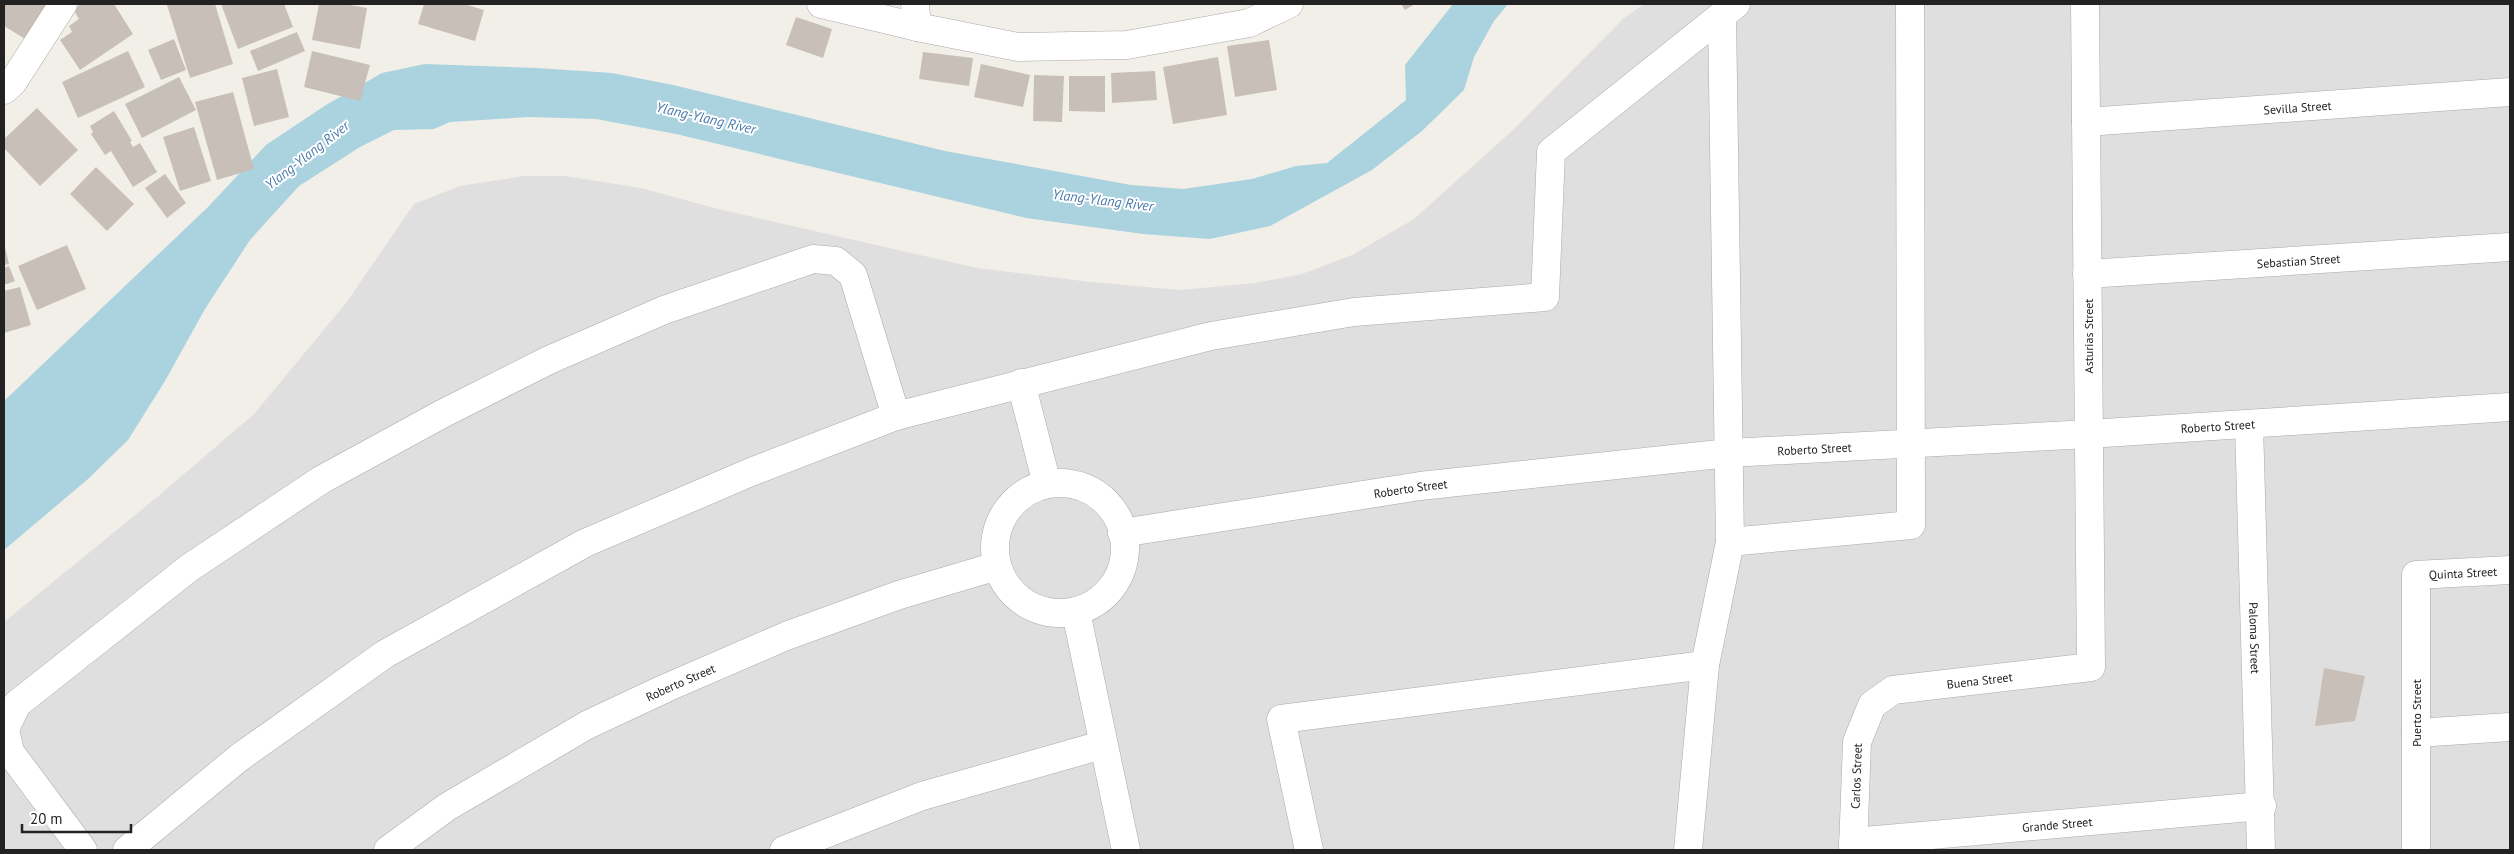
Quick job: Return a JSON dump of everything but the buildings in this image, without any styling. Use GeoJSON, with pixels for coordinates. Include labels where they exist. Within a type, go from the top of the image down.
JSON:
{"type":"FeatureCollection","features":[{"type":"Feature","properties":{"kind":"street"},"geometry":{"type":"LineString","coordinates":[[4,90],[13,82],[63,4]]}},
{"type":"Feature","properties":{"kind":"street"},"geometry":{"type":"LineString","coordinates":[[822,4],[916,15],[1018,47],[1127,45],[1250,23],[1289,4]]}},
{"type":"Feature","properties":{"kind":"street"},"geometry":{"type":"LineString","coordinates":[[1730,542],[1911,525],[1910,4]]}},
{"type":"Feature","properties":{"kind":"street","name":"Asturias Street"},"geometry":{"type":"LineString","coordinates":[[2085,4],[2091,667]]}},
{"type":"Feature","properties":{"kind":"street"},"geometry":{"type":"LineString","coordinates":[[127,850],[240,757],[385,654],[585,543],[751,472],[896,416],[1211,336],[1354,312],[1545,297],[1551,152],[1729,9]]}},
{"type":"Feature","properties":{"kind":"street"},"geometry":{"type":"LineString","coordinates":[[1685,850],[1705,665],[1730,542],[1729,9]]}},
{"type":"Feature","properties":{"kind":"street","name":"Sevilla Street"},"geometry":{"type":"LineString","coordinates":[[2086,122],[2510,92]]}},
{"type":"Feature","properties":{"kind":"street","name":"Sebastian Street"},"geometry":{"type":"LineString","coordinates":[[2088,274],[2510,247]]}},
{"type":"Feature","properties":{"kind":"street"},"geometry":{"type":"LineString","coordinates":[[83,850],[10,752],[5,729],[17,704],[189,568],[321,480],[442,414],[549,360],[664,310],[812,259],[836,261],[854,275],[896,416]]}},
{"type":"Feature","properties":{"kind":"street"},"geometry":{"type":"LineString","coordinates":[[1021,383],[1047,484]]}},
{"type":"Feature","properties":{"kind":"street","name":"Roberto Street"},"geometry":{"type":"LineString","coordinates":[[1122,533],[1420,486],[1729,453],[2089,434],[2510,407]]}},
{"type":"Feature","properties":{"kind":"street","name":"Paloma Street"},"geometry":{"type":"LineString","coordinates":[[2248,424],[2262,806],[2261,850]]}},
{"type":"Feature","properties":{"kind":"street"},"geometry":{"type":"LineString","coordinates":[[1061,482],[1089,488],[1111,506],[1119,518],[1122,533],[1126,546],[1124,561],[1113,588],[1102,599],[1076,612],[1062,614],[1033,609],[1011,591],[1002,580],[997,566],[996,536],[1000,521],[1008,508],[1032,488],[1047,484],[1061,482]]}},
{"type":"Feature","properties":{"kind":"street","name":"Roberto Street"},"geometry":{"type":"LineString","coordinates":[[388,850],[447,807],[587,725],[666,688],[796,632],[899,595],[997,566]]}},
{"type":"Feature","properties":{"kind":"street","name":"Quinta Street"},"geometry":{"type":"LineString","coordinates":[[2416,576],[2510,570]]}},
{"type":"Feature","properties":{"kind":"street","name":"Puerto Street"},"geometry":{"type":"LineString","coordinates":[[2416,576],[2416,850]]}},
{"type":"Feature","properties":{"kind":"street"},"geometry":{"type":"LineString","coordinates":[[1076,612],[1102,745],[1126,850]]}},
{"type":"Feature","properties":{"kind":"street"},"geometry":{"type":"LineString","coordinates":[[1309,850],[1281,719],[1705,665]]}},
{"type":"Feature","properties":{"kind":"street","name":"Buena Street"},"geometry":{"type":"LineString","coordinates":[[1872,705],[1893,690],[2091,667]]}},
{"type":"Feature","properties":{"kind":"street","name":"Carlos Street"},"geometry":{"type":"LineString","coordinates":[[1853,846],[1856,742],[1872,705]]}},
{"type":"Feature","properties":{"kind":"street"},"geometry":{"type":"LineString","coordinates":[[2416,733],[2510,727]]}},
{"type":"Feature","properties":{"kind":"street"},"geometry":{"type":"LineString","coordinates":[[784,850],[922,796],[1102,745]]}},
{"type":"Feature","properties":{"kind":"street","name":"Grande Street"},"geometry":{"type":"LineString","coordinates":[[1853,846],[2262,806]]}},
{"type":"Feature","properties":{"kind":"shaded area"},"geometry":{"type":"Polygon","coordinates":[[[1644,4],[2510,4],[2510,850],[4,850],[4,622],[156,498],[254,414],[346,303],[414,204],[460,186],[524,176],[565,176],[641,188],[718,209],[977,268],[1091,282],[1180,290],[1255,283],[1302,274],[1352,255],[1414,219],[1514,129],[1624,18],[1644,4]]]}},
{"type":"Feature","properties":{"kind":"water","name":"Ylang-Ylang River"},"geometry":{"type":"Polygon","coordinates":[[[1453,4],[1508,4],[1494,21],[1474,57],[1464,90],[1422,131],[1372,170],[1270,226],[1210,239],[1143,234],[1026,218],[676,134],[596,119],[529,117],[450,122],[434,129],[394,130],[360,147],[299,186],[250,240],[205,309],[165,381],[128,440],[88,479],[4,550],[4,401],[207,208],[266,145],[326,105],[382,73],[425,64],[612,73],[673,85],[945,151],[1131,185],[1183,189],[1252,179],[1296,166],[1327,163],[1406,100],[1405,65],[1453,4]]]}}]}
